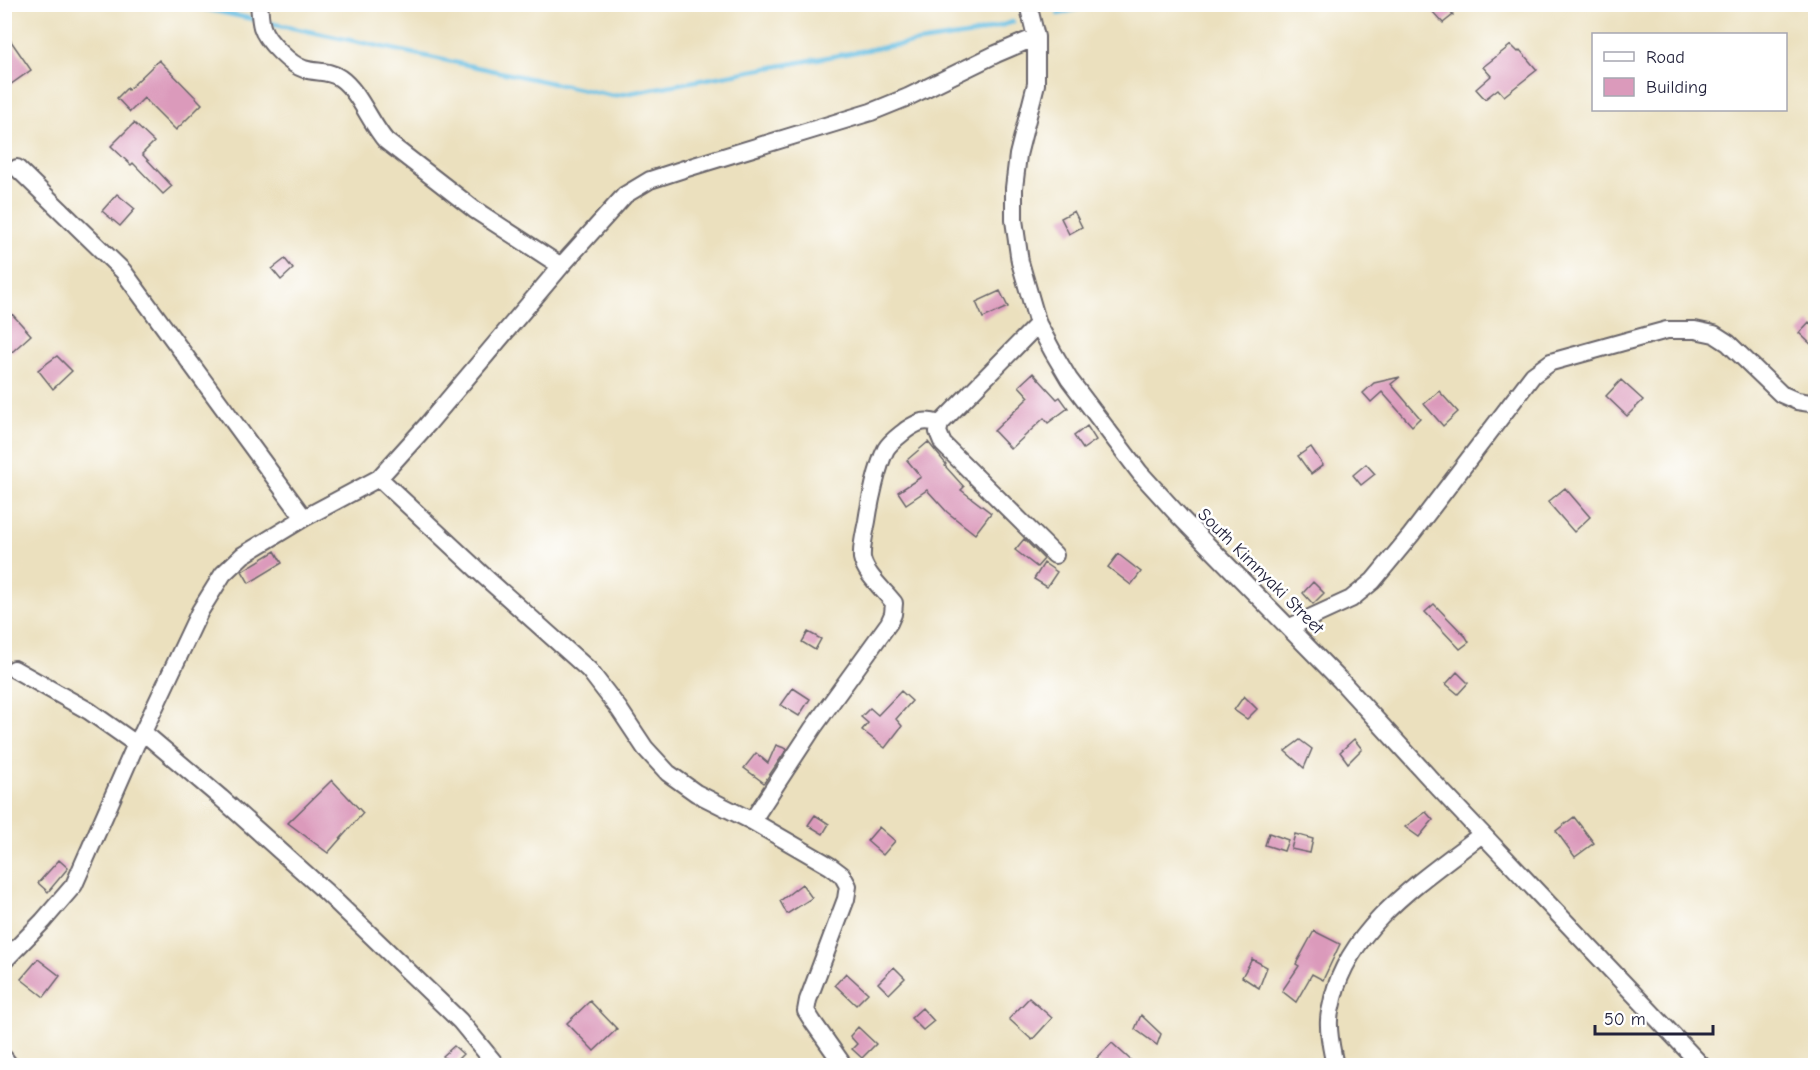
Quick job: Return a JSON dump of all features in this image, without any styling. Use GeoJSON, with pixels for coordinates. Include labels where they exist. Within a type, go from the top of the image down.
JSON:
{"type":"FeatureCollection","features":[{"type":"Feature","properties":{"kind":"street"},"geometry":{"type":"LineString","coordinates":[[259,4],[263,29],[268,39],[290,60],[306,70],[330,73],[340,78],[354,92],[375,129],[386,141],[475,210],[561,266]]}},
{"type":"Feature","properties":{"kind":"street","name":"South Kimnyaki Street"},"geometry":{"type":"LineString","coordinates":[[1028,4],[1036,38],[1036,84],[1018,155],[1014,188],[1014,220],[1020,262],[1038,324],[1069,379],[1140,473],[1216,555],[1290,627],[1482,834],[1702,1065]]}},
{"type":"Feature","properties":{"kind":"street"},"geometry":{"type":"LineString","coordinates":[[4,961],[74,885],[195,621],[223,574],[243,555],[304,518],[379,478],[427,425],[561,266],[626,195],[650,180],[871,112],[1036,38]]}},
{"type":"Feature","properties":{"kind":"street"},"geometry":{"type":"LineString","coordinates":[[17,168],[123,271],[304,518]]}},
{"type":"Feature","properties":{"kind":"street"},"geometry":{"type":"LineString","coordinates":[[1038,324],[940,424],[938,432],[943,444],[1055,555]]}},
{"type":"Feature","properties":{"kind":"street"},"geometry":{"type":"LineString","coordinates":[[1290,627],[1351,599],[1373,581],[1411,536],[1533,375],[1551,362],[1667,330],[1695,330],[1714,334],[1728,343],[1781,394],[1797,401],[1815,402]]}},
{"type":"Feature","properties":{"kind":"street"},"geometry":{"type":"LineString","coordinates":[[752,821],[813,728],[893,614],[894,603],[867,571],[862,559],[869,505],[887,448],[894,440],[924,420],[940,424]]}},
{"type":"Feature","properties":{"kind":"street"},"geometry":{"type":"LineString","coordinates":[[379,478],[589,670],[645,748],[668,773],[696,793],[752,821],[842,875],[848,886],[846,899],[808,1000],[806,1011],[844,1065]]}},
{"type":"Feature","properties":{"kind":"street"},"geometry":{"type":"LineString","coordinates":[[14,669],[140,738],[221,798],[326,892],[460,1022],[497,1065]]}},
{"type":"Feature","properties":{"kind":"street"},"geometry":{"type":"LineString","coordinates":[[1335,1065],[1329,1041],[1328,1018],[1336,985],[1349,958],[1375,923],[1414,887],[1482,834]]}},
{"type":"Feature","properties":{"kind":"street"},"geometry":{"type":"LineString","coordinates":[[4,1058],[10,1065]]}},
{"type":"Feature","properties":{"kind":"building"},"geometry":{"type":"Polygon","coordinates":[[[1439,4],[1461,4],[1443,23],[1432,11],[1439,4]]]}},
{"type":"Feature","properties":{"kind":"building"},"geometry":{"type":"Polygon","coordinates":[[[4,31],[31,70],[4,89],[4,31]]]}},
{"type":"Feature","properties":{"kind":"building"},"geometry":{"type":"Polygon","coordinates":[[[1511,45],[1518,52],[1520,50],[1537,70],[1504,96],[1498,89],[1485,99],[1476,89],[1491,76],[1483,67],[1511,45]]]}},
{"type":"Feature","properties":{"kind":"building"},"geometry":{"type":"Polygon","coordinates":[[[159,60],[202,104],[176,130],[144,98],[130,112],[117,98],[159,60]]]}},
{"type":"Feature","properties":{"kind":"building"},"geometry":{"type":"Polygon","coordinates":[[[134,123],[154,142],[142,154],[172,186],[163,194],[133,163],[131,165],[111,146],[134,123]]]}},
{"type":"Feature","properties":{"kind":"building"},"geometry":{"type":"Polygon","coordinates":[[[117,194],[135,209],[120,226],[102,211],[117,194]]]}},
{"type":"Feature","properties":{"kind":"building"},"geometry":{"type":"Polygon","coordinates":[[[1074,211],[1082,227],[1069,234],[1061,218],[1074,211]]]}},
{"type":"Feature","properties":{"kind":"building"},"geometry":{"type":"Polygon","coordinates":[[[285,259],[293,269],[281,280],[272,269],[285,259]]]}},
{"type":"Feature","properties":{"kind":"building"},"geometry":{"type":"Polygon","coordinates":[[[1000,291],[1008,307],[983,318],[976,302],[1000,291]]]}},
{"type":"Feature","properties":{"kind":"building"},"geometry":{"type":"Polygon","coordinates":[[[12,314],[31,335],[12,352],[4,342],[4,322],[12,314]]]}},
{"type":"Feature","properties":{"kind":"building"},"geometry":{"type":"Polygon","coordinates":[[[1809,322],[1815,328],[1815,348],[1799,333],[1809,322]]]}},
{"type":"Feature","properties":{"kind":"building"},"geometry":{"type":"Polygon","coordinates":[[[57,356],[72,371],[53,389],[38,370],[57,356]]]}},
{"type":"Feature","properties":{"kind":"building"},"geometry":{"type":"Polygon","coordinates":[[[1033,373],[1057,399],[1060,397],[1068,408],[1048,423],[1044,418],[1011,449],[994,431],[1029,397],[1019,386],[1033,373]]]}},
{"type":"Feature","properties":{"kind":"building"},"geometry":{"type":"Polygon","coordinates":[[[1400,377],[1391,384],[1420,418],[1412,426],[1382,392],[1371,402],[1363,393],[1374,383],[1400,377]]]}},
{"type":"Feature","properties":{"kind":"building"},"geometry":{"type":"Polygon","coordinates":[[[1621,380],[1643,400],[1627,416],[1606,396],[1621,380]]]}},
{"type":"Feature","properties":{"kind":"building"},"geometry":{"type":"Polygon","coordinates":[[[1439,391],[1458,412],[1443,426],[1424,404],[1439,391]]]}},
{"type":"Feature","properties":{"kind":"building"},"geometry":{"type":"Polygon","coordinates":[[[1087,426],[1096,440],[1083,449],[1074,436],[1087,426]]]}},
{"type":"Feature","properties":{"kind":"building"},"geometry":{"type":"Polygon","coordinates":[[[928,442],[964,487],[961,490],[991,513],[975,534],[947,512],[927,490],[906,504],[898,492],[921,477],[907,460],[928,442]]]}},
{"type":"Feature","properties":{"kind":"building"},"geometry":{"type":"Polygon","coordinates":[[[1311,447],[1323,465],[1311,474],[1298,456],[1311,447]]]}},
{"type":"Feature","properties":{"kind":"building"},"geometry":{"type":"Polygon","coordinates":[[[1366,464],[1375,474],[1361,485],[1353,475],[1366,464]]]}},
{"type":"Feature","properties":{"kind":"building"},"geometry":{"type":"Polygon","coordinates":[[[1565,488],[1590,517],[1574,532],[1548,502],[1565,488]]]}},
{"type":"Feature","properties":{"kind":"building"},"geometry":{"type":"Polygon","coordinates":[[[1024,539],[1044,559],[1037,567],[1015,550],[1024,539]]]}},
{"type":"Feature","properties":{"kind":"building"},"geometry":{"type":"Polygon","coordinates":[[[275,551],[282,563],[249,583],[242,571],[275,551]]]}},
{"type":"Feature","properties":{"kind":"building"},"geometry":{"type":"Polygon","coordinates":[[[1118,554],[1141,572],[1131,585],[1108,567],[1118,554]]]}},
{"type":"Feature","properties":{"kind":"building"},"geometry":{"type":"Polygon","coordinates":[[[1044,563],[1057,572],[1047,587],[1034,579],[1044,563]]]}},
{"type":"Feature","properties":{"kind":"building"},"geometry":{"type":"Polygon","coordinates":[[[1313,582],[1324,593],[1313,604],[1303,593],[1313,582]]]}},
{"type":"Feature","properties":{"kind":"building"},"geometry":{"type":"Polygon","coordinates":[[[1434,604],[1469,642],[1460,649],[1425,612],[1434,604]]]}},
{"type":"Feature","properties":{"kind":"building"},"geometry":{"type":"Polygon","coordinates":[[[808,632],[821,639],[815,650],[802,642],[808,632]]]}},
{"type":"Feature","properties":{"kind":"building"},"geometry":{"type":"Polygon","coordinates":[[[1457,672],[1468,683],[1458,694],[1446,684],[1457,672]]]}},
{"type":"Feature","properties":{"kind":"building"},"geometry":{"type":"Polygon","coordinates":[[[793,688],[810,699],[799,716],[781,705],[793,688]]]}},
{"type":"Feature","properties":{"kind":"building"},"geometry":{"type":"Polygon","coordinates":[[[901,691],[912,701],[896,719],[902,726],[885,748],[862,730],[868,723],[861,717],[870,708],[878,715],[901,691]]]}},
{"type":"Feature","properties":{"kind":"building"},"geometry":{"type":"Polygon","coordinates":[[[1244,696],[1257,709],[1247,719],[1234,710],[1244,696]]]}},
{"type":"Feature","properties":{"kind":"building"},"geometry":{"type":"Polygon","coordinates":[[[1354,739],[1362,749],[1348,763],[1340,752],[1354,739]]]}},
{"type":"Feature","properties":{"kind":"building"},"geometry":{"type":"Polygon","coordinates":[[[1300,740],[1312,749],[1304,768],[1285,751],[1300,740]]]}},
{"type":"Feature","properties":{"kind":"building"},"geometry":{"type":"Polygon","coordinates":[[[776,745],[787,749],[764,783],[744,768],[756,753],[768,763],[776,745]]]}},
{"type":"Feature","properties":{"kind":"building"},"geometry":{"type":"Polygon","coordinates":[[[332,780],[363,813],[328,853],[288,823],[332,780]]]}},
{"type":"Feature","properties":{"kind":"building"},"geometry":{"type":"Polygon","coordinates":[[[1426,812],[1433,820],[1419,837],[1405,827],[1426,812]]]}},
{"type":"Feature","properties":{"kind":"building"},"geometry":{"type":"Polygon","coordinates":[[[815,815],[829,824],[823,834],[808,825],[815,815]]]}},
{"type":"Feature","properties":{"kind":"building"},"geometry":{"type":"Polygon","coordinates":[[[1574,817],[1594,843],[1575,857],[1556,831],[1574,817]]]}},
{"type":"Feature","properties":{"kind":"building"},"geometry":{"type":"Polygon","coordinates":[[[879,827],[895,841],[883,855],[867,841],[879,827]]]}},
{"type":"Feature","properties":{"kind":"building"},"geometry":{"type":"Polygon","coordinates":[[[1269,833],[1288,840],[1284,851],[1265,845],[1269,833]]]}},
{"type":"Feature","properties":{"kind":"building"},"geometry":{"type":"Polygon","coordinates":[[[1295,834],[1313,839],[1310,853],[1291,849],[1295,834]]]}},
{"type":"Feature","properties":{"kind":"building"},"geometry":{"type":"Polygon","coordinates":[[[59,860],[68,868],[48,892],[38,883],[59,860]]]}},
{"type":"Feature","properties":{"kind":"building"},"geometry":{"type":"Polygon","coordinates":[[[802,884],[812,898],[787,914],[780,901],[802,884]]]}},
{"type":"Feature","properties":{"kind":"building"},"geometry":{"type":"Polygon","coordinates":[[[1314,931],[1340,944],[1323,980],[1312,974],[1296,1002],[1282,991],[1299,966],[1296,964],[1314,931]]]}},
{"type":"Feature","properties":{"kind":"building"},"geometry":{"type":"Polygon","coordinates":[[[38,959],[60,976],[44,997],[21,979],[38,959]]]}},
{"type":"Feature","properties":{"kind":"building"},"geometry":{"type":"Polygon","coordinates":[[[1252,959],[1267,967],[1259,988],[1242,977],[1252,959]]]}},
{"type":"Feature","properties":{"kind":"building"},"geometry":{"type":"Polygon","coordinates":[[[894,967],[905,978],[889,994],[878,983],[894,967]]]}},
{"type":"Feature","properties":{"kind":"building"},"geometry":{"type":"Polygon","coordinates":[[[846,973],[868,993],[856,1005],[835,985],[846,973]]]}},
{"type":"Feature","properties":{"kind":"building"},"geometry":{"type":"Polygon","coordinates":[[[1029,998],[1052,1018],[1032,1040],[1009,1019],[1029,998]]]}},
{"type":"Feature","properties":{"kind":"building"},"geometry":{"type":"Polygon","coordinates":[[[590,1001],[617,1029],[594,1051],[567,1023],[590,1001]]]}},
{"type":"Feature","properties":{"kind":"building"},"geometry":{"type":"Polygon","coordinates":[[[922,1008],[934,1021],[923,1030],[911,1018],[922,1008]]]}},
{"type":"Feature","properties":{"kind":"building"},"geometry":{"type":"Polygon","coordinates":[[[1141,1015],[1161,1034],[1157,1045],[1135,1029],[1141,1015]]]}},
{"type":"Feature","properties":{"kind":"building"},"geometry":{"type":"Polygon","coordinates":[[[858,1027],[876,1044],[862,1058],[852,1049],[857,1044],[850,1036],[858,1027]]]}},
{"type":"Feature","properties":{"kind":"building"},"geometry":{"type":"Polygon","coordinates":[[[1112,1043],[1136,1065],[1103,1065],[1096,1059],[1112,1043]]]}},
{"type":"Feature","properties":{"kind":"building"},"geometry":{"type":"Polygon","coordinates":[[[454,1046],[463,1054],[452,1065],[443,1056],[454,1046]]]}},
{"type":"Feature","properties":{"kind":"waterway"},"geometry":{"type":"LineString","coordinates":[[182,4],[257,20]]}},
{"type":"Feature","properties":{"kind":"waterway"},"geometry":{"type":"LineString","coordinates":[[1058,14],[1095,4]]}},
{"type":"Feature","properties":{"kind":"waterway"},"geometry":{"type":"LineString","coordinates":[[265,22],[613,96],[878,48],[973,34],[1013,22]]}}]}
